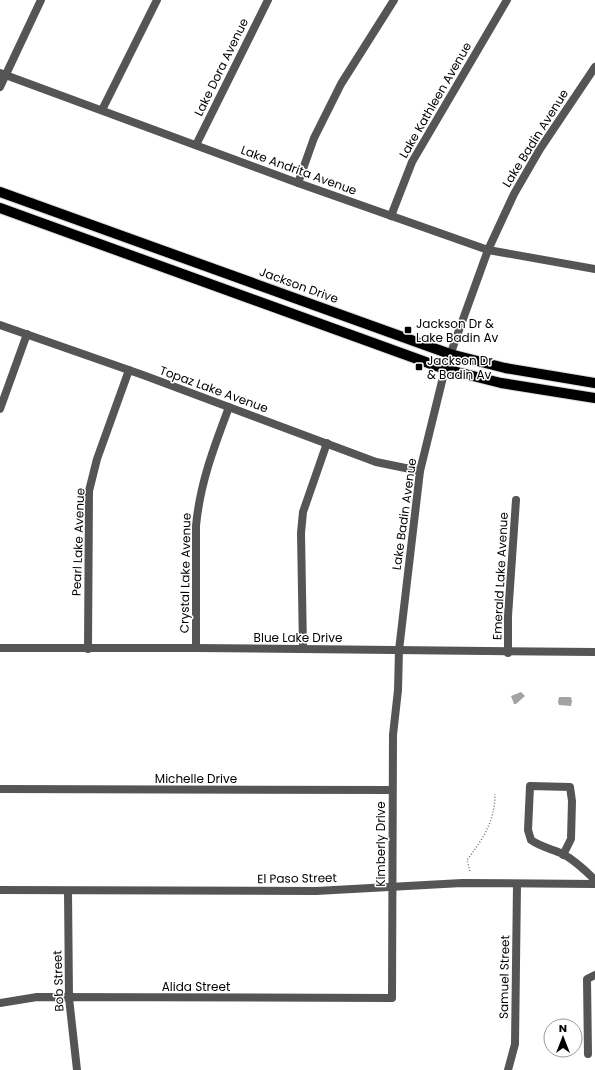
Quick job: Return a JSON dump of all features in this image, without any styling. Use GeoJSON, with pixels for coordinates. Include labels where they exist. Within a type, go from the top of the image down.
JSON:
{"type":"FeatureCollection","features":[{"type":"Feature","properties":{"kind":"main road","name":"Jackson Drive"},"geometry":{"type":"LineString","coordinates":[[0,192],[450,354],[505,368],[595,383]]}},
{"type":"Feature","properties":{"kind":"main road"},"geometry":{"type":"LineString","coordinates":[[0,208],[445,369],[501,383],[595,398]]}},
{"type":"Feature","properties":{"kind":"street"},"geometry":{"type":"LineString","coordinates":[[0,87],[3,74],[41,0]]}},
{"type":"Feature","properties":{"kind":"street"},"geometry":{"type":"LineString","coordinates":[[102,110],[157,0]]}},
{"type":"Feature","properties":{"kind":"street","name":"Lake Dora Avenue"},"geometry":{"type":"LineString","coordinates":[[196,145],[268,0]]}},
{"type":"Feature","properties":{"kind":"street"},"geometry":{"type":"LineString","coordinates":[[298,183],[314,138],[341,84],[394,0]]}},
{"type":"Feature","properties":{"kind":"street","name":"Lake Kathleen Avenue"},"geometry":{"type":"LineString","coordinates":[[391,216],[412,162],[507,0]]}},
{"type":"Feature","properties":{"kind":"street","name":"Lake Badin Avenue"},"geometry":{"type":"LineString","coordinates":[[398,690],[399,650],[420,471],[445,369],[488,250],[514,194],[540,149],[595,67]]}},
{"type":"Feature","properties":{"kind":"street","name":"Lake Andrita Avenue"},"geometry":{"type":"LineString","coordinates":[[3,74],[298,183],[488,250],[595,269]]}},
{"type":"Feature","properties":{"kind":"street","name":"Topaz Lake Avenue"},"geometry":{"type":"LineString","coordinates":[[0,325],[129,370],[376,462],[420,471]]}},
{"type":"Feature","properties":{"kind":"street"},"geometry":{"type":"LineString","coordinates":[[0,409],[27,334]]}},
{"type":"Feature","properties":{"kind":"street","name":"Pearl Lake Avenue"},"geometry":{"type":"LineString","coordinates":[[88,648],[89,491],[97,459],[129,370]]}},
{"type":"Feature","properties":{"kind":"street","name":"Crystal Lake Avenue"},"geometry":{"type":"LineString","coordinates":[[196,648],[197,508],[204,476],[229,407]]}},
{"type":"Feature","properties":{"kind":"street"},"geometry":{"type":"LineString","coordinates":[[303,649],[301,533],[303,512],[327,444]]}},
{"type":"Feature","properties":{"kind":"street","name":"Emerald Lake Avenue"},"geometry":{"type":"LineString","coordinates":[[508,653],[508,602],[516,500]]}},
{"type":"Feature","properties":{"kind":"street","name":"Blue Lake Drive"},"geometry":{"type":"LineString","coordinates":[[0,648],[303,649],[508,653],[595,652]]}},
{"type":"Feature","properties":{"kind":"street","name":"Kimberly Drive"},"geometry":{"type":"LineString","coordinates":[[392,998],[393,735],[398,690]]}},
{"type":"Feature","properties":{"kind":"street"},"geometry":{"type":"LineString","coordinates":[[563,855],[571,839],[572,801],[570,787],[530,786],[528,830],[531,840],[542,847],[563,855],[588,872],[595,880]]}},
{"type":"Feature","properties":{"kind":"street","name":"Michelle Drive"},"geometry":{"type":"LineString","coordinates":[[0,789],[392,790]]}},
{"type":"Feature","properties":{"kind":"street","name":"El Paso Street"},"geometry":{"type":"LineString","coordinates":[[0,890],[316,891],[462,883],[595,884]]}},
{"type":"Feature","properties":{"kind":"street","name":"Samuel Street"},"geometry":{"type":"LineString","coordinates":[[508,1070],[515,1044],[517,884]]}},
{"type":"Feature","properties":{"kind":"street","name":"Bob Street"},"geometry":{"type":"LineString","coordinates":[[68,891],[69,998],[77,1070]]}},
{"type":"Feature","properties":{"kind":"street"},"geometry":{"type":"LineString","coordinates":[[588,1054],[587,979],[595,975]]}},
{"type":"Feature","properties":{"kind":"street","name":"Alida Street"},"geometry":{"type":"LineString","coordinates":[[0,1003],[23,998],[392,998]]}},
{"type":"Feature","properties":{"kind":"path"},"geometry":{"type":"LineString","coordinates":[[470,872],[467,860],[490,827],[495,807],[495,794]]}},
{"type":"Feature","properties":{"kind":"shaded area"},"geometry":{"type":"Polygon","coordinates":[[[521,692],[525,696],[514,704],[511,696],[521,692]]]}},
{"type":"Feature","properties":{"kind":"shaded area"},"geometry":{"type":"Polygon","coordinates":[[[559,697],[571,697],[571,706],[559,705],[559,697]]]}},
{"type":"Feature","properties":{"kind":"place","name":"Jackson Dr & Lake Badin Av"},"geometry":{"type":"Point","coordinates":[408,330]}},
{"type":"Feature","properties":{"kind":"place","name":"Jackson Dr & Badin Av"},"geometry":{"type":"Point","coordinates":[419,367]}}]}
